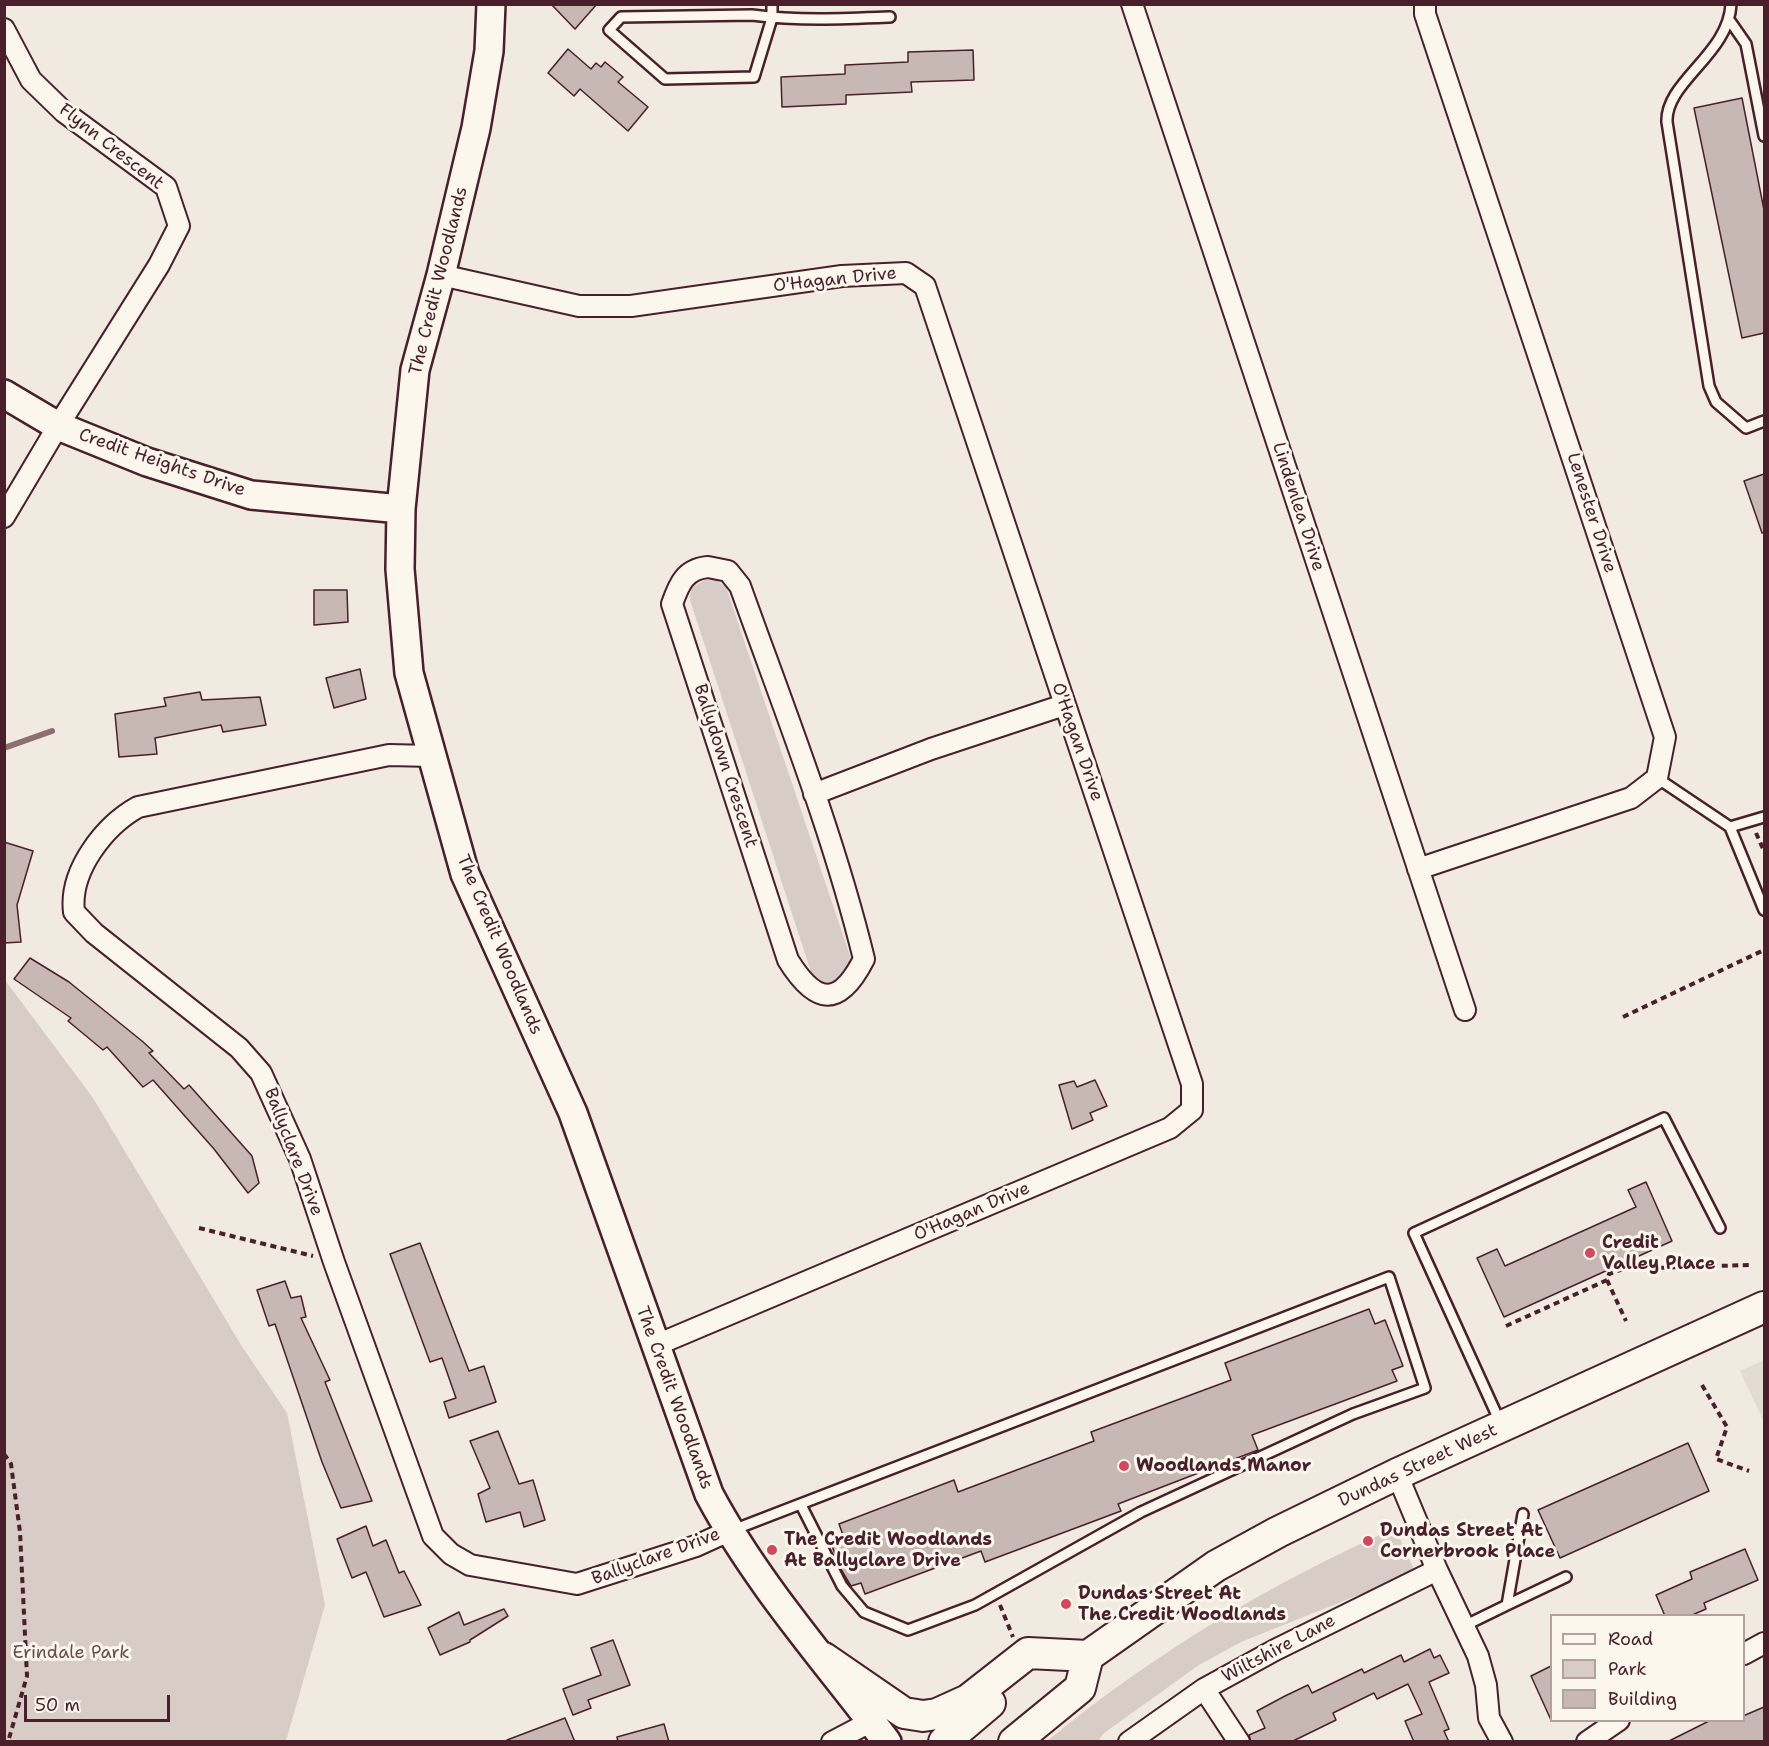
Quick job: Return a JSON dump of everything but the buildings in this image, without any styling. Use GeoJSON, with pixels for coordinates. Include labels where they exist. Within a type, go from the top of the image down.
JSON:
{"type":"FeatureCollection","features":[{"type":"Feature","properties":{"kind":"main road","name":"Dundas Street West"},"geometry":{"type":"LineString","coordinates":[[1088,1656],[1216,1566],[1278,1532],[1397,1474],[1764,1307]]}},
{"type":"Feature","properties":{"kind":"main road"},"geometry":{"type":"LineString","coordinates":[[824,1658],[904,1713],[923,1716],[937,1714],[968,1700],[1028,1653],[1088,1656],[1080,1688],[1014,1742]]}},
{"type":"Feature","properties":{"kind":"main road"},"geometry":{"type":"LineString","coordinates":[[944,1742],[1053,1653]]}},
{"type":"Feature","properties":{"kind":"street","name":"The Credit Woodlands"},"geometry":{"type":"LineString","coordinates":[[490,4],[489,51],[476,128],[441,275],[415,370],[401,509],[400,569],[409,673],[465,874],[573,1113],[654,1346],[710,1494],[729,1531],[778,1602],[880,1731]]}},
{"type":"Feature","properties":{"kind":"street","name":"Lindenlea Drive"},"geometry":{"type":"LineString","coordinates":[[1132,4],[1465,1010]]}},
{"type":"Feature","properties":{"kind":"street","name":"Lenester Drive"},"geometry":{"type":"LineString","coordinates":[[1425,4],[1425,14],[1665,737],[1657,778]]}},
{"type":"Feature","properties":{"kind":"street","name":"Flynn Crescent"},"geometry":{"type":"LineString","coordinates":[[4,29],[31,80],[64,112],[166,187],[179,226],[159,265],[4,517]]}},
{"type":"Feature","properties":{"kind":"street","name":"O'Hagan Drive"},"geometry":{"type":"LineString","coordinates":[[441,275],[590,306],[631,306],[842,276],[906,273],[925,286],[1192,1084],[1192,1110],[1170,1128],[654,1346]]}},
{"type":"Feature","properties":{"kind":"street","name":"Credit Heights Drive"},"geometry":{"type":"LineString","coordinates":[[4,394],[58,426],[147,462],[251,495],[401,509]]}},
{"type":"Feature","properties":{"kind":"street","name":"Ballydown Crescent"},"geometry":{"type":"LineString","coordinates":[[708,567],[728,571],[740,586],[814,794],[864,959],[852,982],[836,994],[817,994],[802,984],[788,960],[672,604],[679,585],[693,569],[708,567]]}},
{"type":"Feature","properties":{"kind":"street"},"geometry":{"type":"LineString","coordinates":[[814,794],[931,749],[1064,705]]}},
{"type":"Feature","properties":{"kind":"street","name":"Ballyclare Drive"},"geometry":{"type":"LineString","coordinates":[[432,756],[389,755],[138,807],[112,827],[75,883],[74,912],[81,922],[239,1048],[261,1073],[300,1159],[334,1262],[433,1536],[450,1554],[470,1565],[577,1584],[696,1546],[729,1531]]}},
{"type":"Feature","properties":{"kind":"street"},"geometry":{"type":"LineString","coordinates":[[1418,869],[1631,798],[1657,778]]}},
{"type":"Feature","properties":{"kind":"street"},"geometry":{"type":"LineString","coordinates":[[1397,1474],[1437,1570],[1481,1666],[1486,1685],[1489,1718],[1502,1742]]}},
{"type":"Feature","properties":{"kind":"street","name":"Wiltshire Lane"},"geometry":{"type":"LineString","coordinates":[[1129,1742],[1204,1689],[1275,1650],[1437,1570]]}},
{"type":"Feature","properties":{"kind":"street"},"geometry":{"type":"LineString","coordinates":[[1745,1653],[1764,1642]]}},
{"type":"Feature","properties":{"kind":"street"},"geometry":{"type":"LineString","coordinates":[[1204,1689],[1239,1742]]}},
{"type":"Feature","properties":{"kind":"street"},"geometry":{"type":"LineString","coordinates":[[1587,1742],[1616,1722]]}},
{"type":"Feature","properties":{"kind":"street"},"geometry":{"type":"LineString","coordinates":[[832,1742],[880,1731]]}},
{"type":"Feature","properties":{"kind":"lane"},"geometry":{"type":"LineString","coordinates":[[772,4],[772,18],[754,77],[665,80],[609,30],[621,17],[752,15],[772,18],[796,21],[890,17]]}},
{"type":"Feature","properties":{"kind":"lane"},"geometry":{"type":"LineString","coordinates":[[1731,4],[1730,21],[1717,45],[1672,99],[1666,114],[1709,386],[1716,402],[1746,428],[1764,421]]}},
{"type":"Feature","properties":{"kind":"lane"},"geometry":{"type":"LineString","coordinates":[[1730,21],[1746,44],[1764,136]]}},
{"type":"Feature","properties":{"kind":"lane"},"geometry":{"type":"LineString","coordinates":[[1657,778],[1730,827],[1764,910]]}},
{"type":"Feature","properties":{"kind":"lane"},"geometry":{"type":"LineString","coordinates":[[1730,827],[1751,823],[1764,817]]}},
{"type":"Feature","properties":{"kind":"lane"},"geometry":{"type":"LineString","coordinates":[[1502,1427],[1414,1233],[1664,1118],[1720,1228]]}},
{"type":"Feature","properties":{"kind":"lane"},"geometry":{"type":"LineString","coordinates":[[729,1531],[1389,1277],[1425,1388],[1353,1414],[1141,1512],[975,1605],[908,1630],[864,1612],[842,1586],[801,1505]]}},
{"type":"Feature","properties":{"kind":"lane"},"geometry":{"type":"LineString","coordinates":[[1508,1605],[1523,1514]]}},
{"type":"Feature","properties":{"kind":"lane"},"geometry":{"type":"LineString","coordinates":[[1464,1626],[1566,1577]]}},
{"type":"Feature","properties":{"kind":"path"},"geometry":{"type":"LineString","coordinates":[[1751,823],[1764,851]]}},
{"type":"Feature","properties":{"kind":"path"},"geometry":{"type":"LineString","coordinates":[[1623,1017],[1764,951]]}},
{"type":"Feature","properties":{"kind":"path"},"geometry":{"type":"LineString","coordinates":[[199,1228],[334,1262]]}},
{"type":"Feature","properties":{"kind":"path"},"geometry":{"type":"LineString","coordinates":[[1626,1321],[1607,1280],[1609,1274],[1623,1269],[1749,1265]]}},
{"type":"Feature","properties":{"kind":"path"},"geometry":{"type":"LineString","coordinates":[[1506,1326],[1607,1280]]}},
{"type":"Feature","properties":{"kind":"path"},"geometry":{"type":"LineString","coordinates":[[1702,1385],[1727,1427],[1716,1459],[1749,1471]]}},
{"type":"Feature","properties":{"kind":"path"},"geometry":{"type":"LineString","coordinates":[[4,1454],[11,1464],[20,1532],[27,1676],[8,1742]]}},
{"type":"Feature","properties":{"kind":"path"},"geometry":{"type":"LineString","coordinates":[[995,1594],[1017,1647]]}},
{"type":"Feature","properties":{"kind":"shaded area"},"geometry":{"type":"Polygon","coordinates":[[[1764,1360],[1764,1422],[1740,1371],[1764,1360]]]}},
{"type":"Feature","properties":{"kind":"green space"},"geometry":{"type":"Polygon","coordinates":[[[705,580],[716,580],[726,587],[852,962],[837,984],[823,985],[811,972],[690,600],[691,588],[705,580]]]}},
{"type":"Feature","properties":{"kind":"green space","name":"Erindale Park"},"geometry":{"type":"Polygon","coordinates":[[[5,980],[93,1098],[241,1345],[287,1413],[325,1605],[286,1741],[5,1741],[5,980]]]}},
{"type":"Feature","properties":{"kind":"green space"},"geometry":{"type":"Polygon","coordinates":[[[1395,1528],[1413,1567],[1411,1574],[1241,1642],[1199,1665],[1104,1733],[1098,1741],[1046,1742],[1128,1679],[1213,1623],[1302,1573],[1395,1528]]]}},
{"type":"Feature","properties":{"kind":"waterway"},"geometry":{"type":"LineString","coordinates":[[4,748],[52,731]]}},
{"type":"Feature","properties":{"kind":"place","name":"Credit Valley Place"},"geometry":{"type":"Point","coordinates":[1590,1253]}},
{"type":"Feature","properties":{"kind":"place","name":"Woodlands Manor"},"geometry":{"type":"Point","coordinates":[1124,1466]}},
{"type":"Feature","properties":{"kind":"place","name":"Dundas Street At Cornerbrook Place"},"geometry":{"type":"Point","coordinates":[1368,1541]}},
{"type":"Feature","properties":{"kind":"place","name":"The Credit Woodlands At Ballyclare Drive"},"geometry":{"type":"Point","coordinates":[772,1550]}},
{"type":"Feature","properties":{"kind":"place","name":"Dundas Street At The Credit Woodlands"},"geometry":{"type":"Point","coordinates":[1066,1604]}}]}
